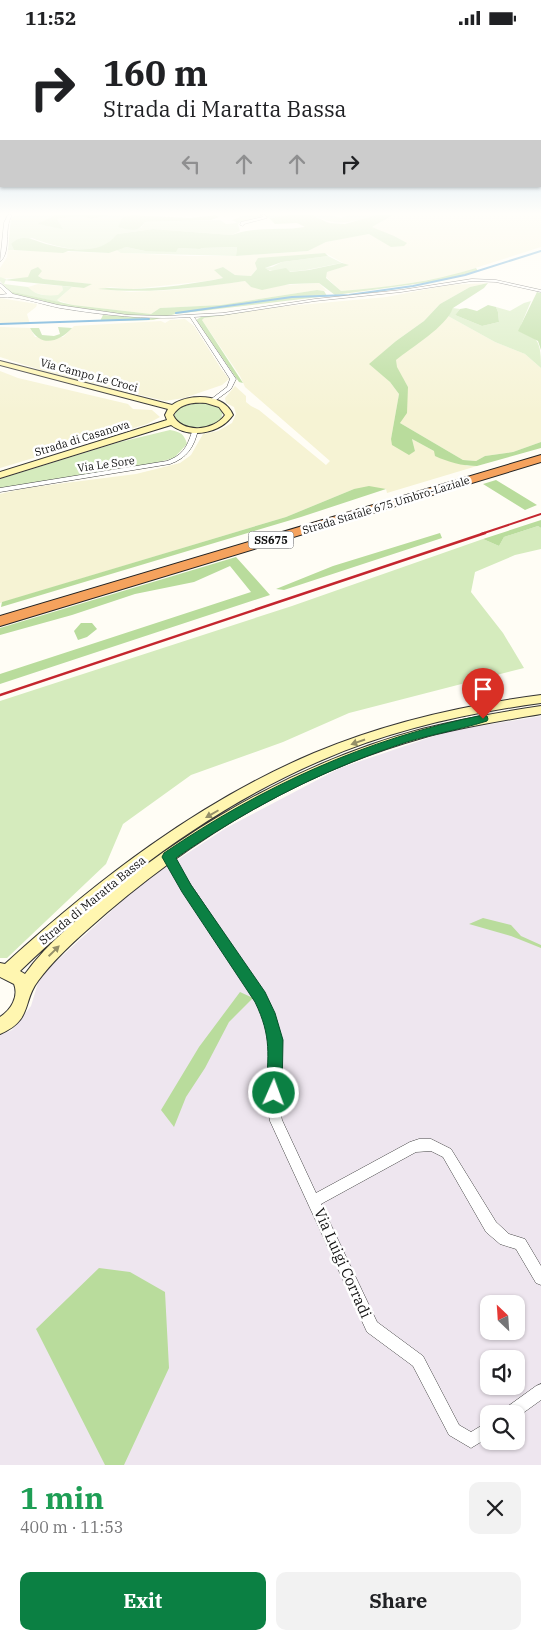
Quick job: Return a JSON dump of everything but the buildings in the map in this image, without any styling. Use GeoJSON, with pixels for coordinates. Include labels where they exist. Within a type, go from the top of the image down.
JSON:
{"type":"FeatureCollection","features":[{"type":"Feature","properties":{"kind":"highway","name":"Strada Statale 675 Umbro-Laziale"},"geometry":{"type":"LineString","coordinates":[[0,613],[541,452]]}},
{"type":"Feature","properties":{"kind":"highway","name":"Strada Statale 675 Umbro-Laziale"},"geometry":{"type":"LineString","coordinates":[[0,621],[541,458]]}},
{"type":"Feature","properties":{"kind":"main road","name":"Via Campo Le Croci"},"geometry":{"type":"LineString","coordinates":[[0,363],[173,408]]}},
{"type":"Feature","properties":{"kind":"main road"},"geometry":{"type":"LineString","coordinates":[[190,401],[212,401],[228,411],[228,418],[216,427],[196,430],[181,428],[171,422],[169,415],[173,408],[190,401]]}},
{"type":"Feature","properties":{"kind":"main road","name":"Strada di Casanova"},"geometry":{"type":"LineString","coordinates":[[0,475],[171,422]]}},
{"type":"Feature","properties":{"kind":"main road","name":"Strada di Maratta Bassa"},"geometry":{"type":"LineString","coordinates":[[0,1027],[15,1016],[24,998],[24,988],[21,981],[4,970],[64,919],[156,848],[247,793],[316,757],[386,733],[446,716],[541,699]]}},
{"type":"Feature","properties":{"kind":"main road","name":"Strada di Maratta Bassa"},"geometry":{"type":"LineString","coordinates":[[24,988],[38,967],[124,887],[204,833],[270,793],[325,767],[393,742],[450,725],[541,710]]}},
{"type":"Feature","properties":{"kind":"street"},"geometry":{"type":"LineString","coordinates":[[0,295],[11,295],[58,305],[128,315],[192,317],[315,300],[400,291],[456,282]]}},
{"type":"Feature","properties":{"kind":"street"},"geometry":{"type":"LineString","coordinates":[[499,282],[541,291]]}},
{"type":"Feature","properties":{"kind":"street"},"geometry":{"type":"LineString","coordinates":[[0,284],[11,295]]}},
{"type":"Feature","properties":{"kind":"street"},"geometry":{"type":"LineString","coordinates":[[192,317],[233,379],[229,388],[212,401]]}},
{"type":"Feature","properties":{"kind":"street","name":"Via Le Sore"},"geometry":{"type":"LineString","coordinates":[[0,490],[168,463],[182,457],[190,449],[196,430]]}},
{"type":"Feature","properties":{"kind":"street","name":"Via Luigi Corradi"},"geometry":{"type":"LineString","coordinates":[[168,857],[187,889],[260,997],[270,1018],[276,1040],[274,1111],[276,1121],[315,1201],[372,1327],[418,1361],[454,1431],[471,1441],[480,1434]]}},
{"type":"Feature","properties":{"kind":"street","name":"Via Luigi Corradi"},"geometry":{"type":"LineString","coordinates":[[315,1201],[414,1146],[426,1143],[436,1146],[447,1153],[491,1227],[505,1239],[520,1244],[541,1278]]}},
{"type":"Feature","properties":{"kind":"street"},"geometry":{"type":"LineString","coordinates":[[522,1405],[541,1391]]}},
{"type":"Feature","properties":{"kind":"shaded area"},"geometry":{"type":"Polygon","coordinates":[[[69,282],[200,282],[132,289],[110,287],[101,289],[130,292],[174,290],[239,282],[246,282],[251,287],[319,283],[327,291],[317,290],[221,305],[160,308],[151,314],[73,305],[57,300],[72,287],[84,288],[91,284],[69,282]]]}},
{"type":"Feature","properties":{"kind":"shaded area"},"geometry":{"type":"Polygon","coordinates":[[[331,282],[417,282],[387,287],[341,291],[331,282]]]}},
{"type":"Feature","properties":{"kind":"shaded area"},"geometry":{"type":"Polygon","coordinates":[[[488,283],[470,287],[440,304],[424,321],[396,341],[370,364],[390,382],[399,394],[391,439],[415,451],[412,439],[467,466],[477,466],[387,493],[386,489],[354,489],[286,517],[0,603],[0,494],[26,488],[136,474],[180,463],[191,455],[203,434],[218,431],[232,423],[236,414],[234,407],[226,403],[225,398],[235,386],[246,396],[246,402],[251,406],[259,410],[326,465],[330,461],[245,387],[240,376],[202,320],[203,318],[278,307],[386,297],[449,285],[488,283]]]}},
{"type":"Feature","properties":{"kind":"shaded area"},"geometry":{"type":"Polygon","coordinates":[[[38,284],[62,286],[63,290],[59,295],[48,296],[32,292],[28,287],[38,284]]]}},
{"type":"Feature","properties":{"kind":"shaded area"},"geometry":{"type":"Polygon","coordinates":[[[0,298],[37,304],[27,314],[30,324],[0,324],[0,298]]]}},
{"type":"Feature","properties":{"kind":"shaded area"},"geometry":{"type":"Polygon","coordinates":[[[448,316],[495,342],[525,354],[541,368],[541,442],[513,452],[485,456],[476,461],[463,460],[400,423],[408,387],[396,367],[395,360],[433,331],[448,316]]]}},
{"type":"Feature","properties":{"kind":"shaded area"},"geometry":{"type":"Polygon","coordinates":[[[185,319],[194,326],[229,379],[222,385],[184,398],[165,401],[50,373],[0,357],[0,327],[30,328],[35,337],[63,337],[74,326],[161,321],[165,323],[170,320],[185,319]]]}},
{"type":"Feature","properties":{"kind":"shaded area"},"geometry":{"type":"Polygon","coordinates":[[[0,371],[18,378],[128,404],[133,409],[152,410],[160,417],[147,424],[0,468],[0,371]]]}},
{"type":"Feature","properties":{"kind":"shaded area"},"geometry":{"type":"Polygon","coordinates":[[[541,716],[541,1465],[0,1465],[0,1035],[12,1030],[31,1006],[40,976],[142,883],[226,828],[340,768],[449,731],[541,716]]]}},
{"type":"Feature","properties":{"kind":"green space"},"geometry":{"type":"Polygon","coordinates":[[[1,282],[5,282],[4,284],[28,287],[42,295],[58,295],[63,290],[62,286],[72,287],[57,300],[62,303],[9,291],[1,282]]]}},
{"type":"Feature","properties":{"kind":"green space"},"geometry":{"type":"Polygon","coordinates":[[[21,282],[70,282],[92,284],[84,288],[21,282]]]}},
{"type":"Feature","properties":{"kind":"green space"},"geometry":{"type":"Polygon","coordinates":[[[200,282],[239,282],[154,291],[98,289],[156,288],[200,282]]]}},
{"type":"Feature","properties":{"kind":"green space"},"geometry":{"type":"Polygon","coordinates":[[[246,282],[330,282],[341,291],[416,282],[432,282],[335,295],[319,283],[290,284],[262,290],[251,287],[246,282]]]}},
{"type":"Feature","properties":{"kind":"green space"},"geometry":{"type":"Polygon","coordinates":[[[488,283],[484,288],[453,308],[436,329],[396,360],[397,367],[408,387],[407,413],[400,423],[463,460],[476,461],[485,456],[513,452],[541,442],[541,448],[471,466],[435,456],[434,451],[412,439],[415,451],[409,455],[392,445],[391,439],[399,394],[390,382],[369,364],[424,321],[440,304],[470,287],[488,283]]]}},
{"type":"Feature","properties":{"kind":"green space"},"geometry":{"type":"Polygon","coordinates":[[[317,290],[324,291],[327,296],[175,314],[153,320],[100,321],[103,315],[118,316],[45,305],[44,301],[13,294],[9,291],[73,305],[151,314],[160,308],[221,305],[317,290]]]}},
{"type":"Feature","properties":{"kind":"green space"},"geometry":{"type":"Polygon","coordinates":[[[537,292],[541,293],[541,350],[538,341],[518,331],[537,292]]]}},
{"type":"Feature","properties":{"kind":"green space"},"geometry":{"type":"Polygon","coordinates":[[[531,301],[521,325],[538,343],[541,368],[525,354],[495,342],[448,316],[453,308],[460,309],[455,315],[482,326],[499,322],[496,307],[510,311],[531,301]]]}},
{"type":"Feature","properties":{"kind":"green space"},"geometry":{"type":"Polygon","coordinates":[[[488,305],[496,307],[499,322],[482,326],[455,315],[460,309],[466,308],[477,311],[488,305]]]}},
{"type":"Feature","properties":{"kind":"green space"},"geometry":{"type":"Polygon","coordinates":[[[253,311],[204,318],[202,320],[243,383],[239,382],[196,320],[201,317],[253,311]]]}},
{"type":"Feature","properties":{"kind":"green space"},"geometry":{"type":"Polygon","coordinates":[[[58,327],[72,328],[62,337],[50,341],[39,338],[30,328],[39,328],[42,335],[54,336],[60,334],[58,327]]]}},
{"type":"Feature","properties":{"kind":"green space"},"geometry":{"type":"Polygon","coordinates":[[[200,402],[215,405],[223,411],[221,419],[210,425],[196,428],[183,425],[174,416],[178,408],[200,402]]]}},
{"type":"Feature","properties":{"kind":"green space"},"geometry":{"type":"Polygon","coordinates":[[[170,430],[182,434],[187,444],[174,458],[140,467],[0,488],[0,479],[120,442],[170,430]]]}},
{"type":"Feature","properties":{"kind":"green space"},"geometry":{"type":"Polygon","coordinates":[[[496,480],[537,505],[525,510],[483,484],[496,480]]]}},
{"type":"Feature","properties":{"kind":"green space"},"geometry":{"type":"Polygon","coordinates":[[[369,486],[386,489],[301,517],[1,607],[2,602],[286,517],[354,489],[369,486]]]}},
{"type":"Feature","properties":{"kind":"green space"},"geometry":{"type":"Polygon","coordinates":[[[541,520],[541,528],[538,526],[504,537],[499,546],[483,539],[541,520]]]}},
{"type":"Feature","properties":{"kind":"green space"},"geometry":{"type":"Polygon","coordinates":[[[538,526],[541,528],[541,549],[515,555],[475,572],[471,592],[503,633],[524,668],[349,713],[283,742],[191,775],[123,824],[106,864],[7,958],[0,958],[0,701],[292,606],[483,539],[499,546],[504,537],[538,526]]]}},
{"type":"Feature","properties":{"kind":"green space"},"geometry":{"type":"Polygon","coordinates":[[[440,533],[442,538],[284,590],[276,589],[333,566],[440,533]]]}},
{"type":"Feature","properties":{"kind":"green space"},"geometry":{"type":"Polygon","coordinates":[[[236,557],[270,595],[0,684],[0,674],[251,592],[230,566],[194,582],[135,594],[72,615],[0,635],[0,628],[236,557]]]}},
{"type":"Feature","properties":{"kind":"green space"},"geometry":{"type":"Polygon","coordinates":[[[81,623],[92,623],[97,629],[87,637],[78,640],[74,631],[81,623]]]}},
{"type":"Feature","properties":{"kind":"green space"},"geometry":{"type":"Polygon","coordinates":[[[483,918],[511,925],[521,936],[541,945],[541,948],[511,936],[469,924],[483,918]]]}},
{"type":"Feature","properties":{"kind":"green space"},"geometry":{"type":"Polygon","coordinates":[[[240,992],[253,998],[229,1022],[205,1068],[186,1097],[174,1127],[161,1110],[199,1047],[240,992]]]}},
{"type":"Feature","properties":{"kind":"green space"},"geometry":{"type":"Polygon","coordinates":[[[99,1268],[130,1272],[165,1292],[169,1368],[124,1465],[105,1465],[36,1329],[99,1268]]]}},
{"type":"Feature","properties":{"kind":"waterway"},"geometry":{"type":"LineString","coordinates":[[176,313],[292,297],[349,295],[433,282]]}},
{"type":"Feature","properties":{"kind":"waterway"},"geometry":{"type":"LineString","coordinates":[[0,324],[149,319]]}},
{"type":"Feature","properties":{"kind":"railway"},"geometry":{"type":"LineString","coordinates":[[481,534],[541,514]]}},
{"type":"Feature","properties":{"kind":"railway"},"geometry":{"type":"LineString","coordinates":[[0,695],[485,533]]}},
{"type":"Feature","properties":{"kind":"route"},"geometry":{"type":"LineString","coordinates":[[274,1093],[276,1040],[270,1018],[260,997],[187,889],[168,857],[270,793],[325,767],[393,742],[450,725],[483,719]]}}]}
